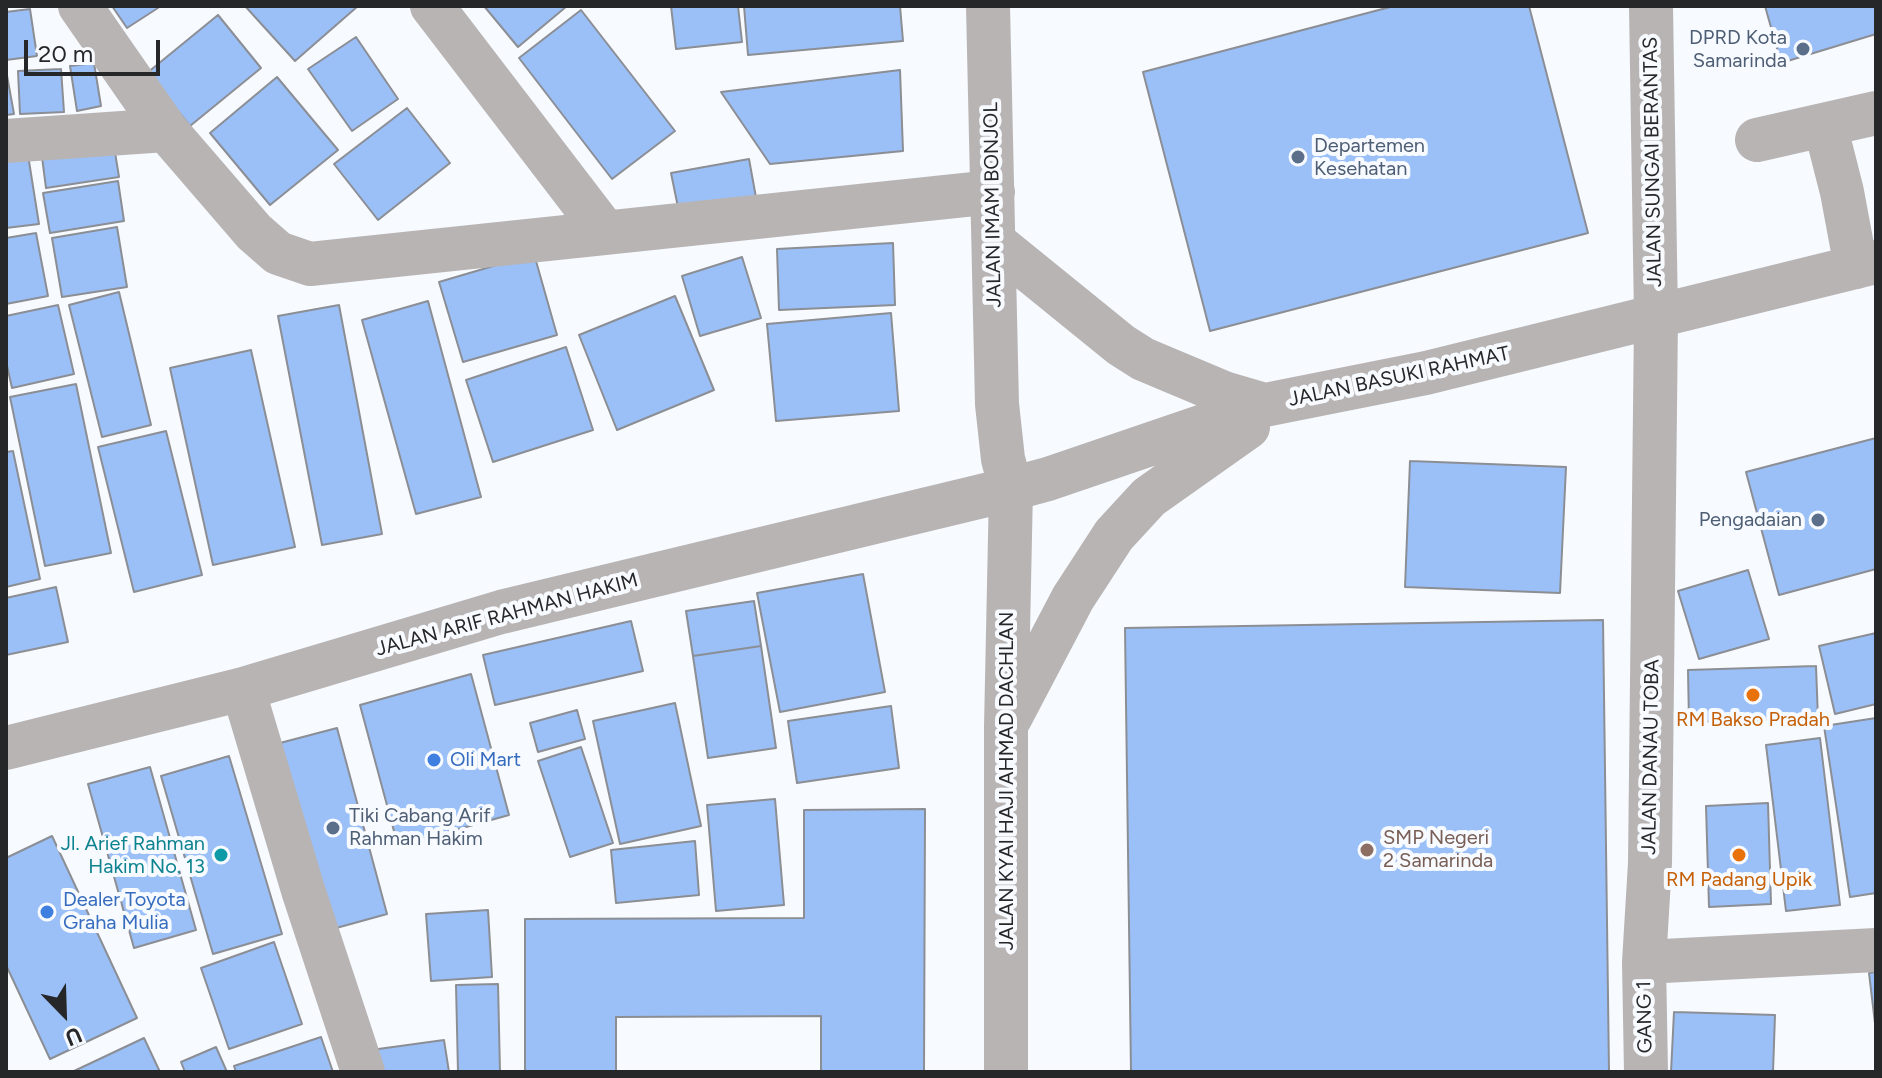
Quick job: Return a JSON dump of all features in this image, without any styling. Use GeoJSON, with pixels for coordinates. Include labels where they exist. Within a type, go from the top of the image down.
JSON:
{"type":"FeatureCollection","features":[{"type":"Feature","properties":{"kind":"street"},"geometry":{"type":"LineString","coordinates":[[80,6],[166,130],[254,232],[278,253],[310,264],[993,192]]}},
{"type":"Feature","properties":{"kind":"street"},"geometry":{"type":"LineString","coordinates":[[432,6],[605,232]]}},
{"type":"Feature","properties":{"kind":"street","name":"JALAN IMAM BONJOL"},"geometry":{"type":"LineString","coordinates":[[988,6],[997,404],[1003,459],[1011,489]]}},
{"type":"Feature","properties":{"kind":"street","name":"JALAN SUNGAI BERANTAS"},"geometry":{"type":"LineString","coordinates":[[1651,6],[1656,318]]}},
{"type":"Feature","properties":{"kind":"street"},"geometry":{"type":"LineString","coordinates":[[1757,140],[1876,113]]}},
{"type":"Feature","properties":{"kind":"street"},"geometry":{"type":"LineString","coordinates":[[1825,125],[1842,192],[1866,265]]}},
{"type":"Feature","properties":{"kind":"street"},"geometry":{"type":"LineString","coordinates":[[6,141],[166,130]]}},
{"type":"Feature","properties":{"kind":"street"},"geometry":{"type":"LineString","coordinates":[[994,242],[1121,345],[1143,359],[1224,393],[1276,404]]}},
{"type":"Feature","properties":{"kind":"street","name":"JALAN BASUKI RAHMAT"},"geometry":{"type":"LineString","coordinates":[[1011,489],[1276,404],[1426,373],[1866,265]]}},
{"type":"Feature","properties":{"kind":"street","name":"JALAN DANAU TOBA"},"geometry":{"type":"LineString","coordinates":[[1644,962],[1650,863],[1656,318]]}},
{"type":"Feature","properties":{"kind":"street"},"geometry":{"type":"LineString","coordinates":[[1006,727],[1073,598],[1114,535],[1149,497],[1276,404]]}},
{"type":"Feature","properties":{"kind":"street","name":"JALAN ARIF RAHMAN HAKIM"},"geometry":{"type":"LineString","coordinates":[[6,748],[243,689],[501,612],[1011,489]]}},
{"type":"Feature","properties":{"kind":"street","name":"JALAN KYAI HAJI AHMAD DACHLAN"},"geometry":{"type":"LineString","coordinates":[[1006,1072],[1006,727],[1011,489]]}},
{"type":"Feature","properties":{"kind":"street"},"geometry":{"type":"LineString","coordinates":[[243,689],[303,890],[363,1072]]}},
{"type":"Feature","properties":{"kind":"street"},"geometry":{"type":"LineString","coordinates":[[1644,962],[1876,950]]}},
{"type":"Feature","properties":{"kind":"street","name":"GANG 1"},"geometry":{"type":"LineString","coordinates":[[1644,962],[1646,1072]]}},
{"type":"Feature","properties":{"kind":"building"},"geometry":{"type":"Polygon","coordinates":[[[112,6],[161,6],[127,28],[112,6]]]}},
{"type":"Feature","properties":{"kind":"building"},"geometry":{"type":"Polygon","coordinates":[[[245,6],[358,6],[295,61],[245,6]]]}},
{"type":"Feature","properties":{"kind":"building"},"geometry":{"type":"Polygon","coordinates":[[[484,6],[567,6],[518,47],[484,6]]]}},
{"type":"Feature","properties":{"kind":"building"},"geometry":{"type":"Polygon","coordinates":[[[671,6],[738,6],[742,42],[676,49],[671,6]]]}},
{"type":"Feature","properties":{"kind":"building"},"geometry":{"type":"Polygon","coordinates":[[[744,6],[900,6],[903,41],[748,55],[744,6]]]}},
{"type":"Feature","properties":{"kind":"building"},"geometry":{"type":"Polygon","coordinates":[[[1394,6],[1529,6],[1588,233],[1210,331],[1143,72],[1394,6]]]}},
{"type":"Feature","properties":{"kind":"building","name":"DPRD Kota Samarinda"},"geometry":{"type":"Polygon","coordinates":[[[1765,6],[1876,6],[1876,34],[1781,63],[1765,6]]]}},
{"type":"Feature","properties":{"kind":"building"},"geometry":{"type":"Polygon","coordinates":[[[30,9],[37,56],[6,60],[6,12],[30,9]]]}},
{"type":"Feature","properties":{"kind":"building"},"geometry":{"type":"Polygon","coordinates":[[[581,10],[675,131],[612,179],[519,58],[581,10]]]}},
{"type":"Feature","properties":{"kind":"building"},"geometry":{"type":"Polygon","coordinates":[[[218,15],[261,68],[190,126],[147,73],[218,15]]]}},
{"type":"Feature","properties":{"kind":"building"},"geometry":{"type":"Polygon","coordinates":[[[356,37],[398,99],[352,131],[308,69],[356,37]]]}},
{"type":"Feature","properties":{"kind":"building"},"geometry":{"type":"Polygon","coordinates":[[[94,63],[101,106],[77,111],[70,66],[94,63]]]}},
{"type":"Feature","properties":{"kind":"building"},"geometry":{"type":"Polygon","coordinates":[[[61,69],[64,112],[20,114],[18,71],[61,69]]]}},
{"type":"Feature","properties":{"kind":"building"},"geometry":{"type":"Polygon","coordinates":[[[6,70],[14,114],[6,115],[6,70]]]}},
{"type":"Feature","properties":{"kind":"building"},"geometry":{"type":"Polygon","coordinates":[[[900,70],[903,151],[770,164],[721,92],[900,70]]]}},
{"type":"Feature","properties":{"kind":"building"},"geometry":{"type":"Polygon","coordinates":[[[277,77],[338,150],[270,205],[210,133],[277,77]]]}},
{"type":"Feature","properties":{"kind":"building"},"geometry":{"type":"Polygon","coordinates":[[[407,108],[450,163],[378,220],[334,164],[407,108]]]}},
{"type":"Feature","properties":{"kind":"building"},"geometry":{"type":"Polygon","coordinates":[[[114,146],[119,177],[46,188],[42,157],[114,146]]]}},
{"type":"Feature","properties":{"kind":"building"},"geometry":{"type":"Polygon","coordinates":[[[28,155],[39,224],[6,228],[6,157],[28,155]]]}},
{"type":"Feature","properties":{"kind":"building"},"geometry":{"type":"Polygon","coordinates":[[[749,159],[757,203],[680,217],[671,173],[749,159]]]}},
{"type":"Feature","properties":{"kind":"building"},"geometry":{"type":"Polygon","coordinates":[[[118,181],[124,221],[50,233],[43,193],[118,181]]]}},
{"type":"Feature","properties":{"kind":"building"},"geometry":{"type":"Polygon","coordinates":[[[117,227],[127,287],[62,297],[52,238],[117,227]]]}},
{"type":"Feature","properties":{"kind":"building"},"geometry":{"type":"Polygon","coordinates":[[[36,233],[48,296],[6,304],[6,238],[36,233]]]}},
{"type":"Feature","properties":{"kind":"building"},"geometry":{"type":"Polygon","coordinates":[[[893,243],[895,305],[779,310],[777,249],[893,243]]]}},
{"type":"Feature","properties":{"kind":"building"},"geometry":{"type":"Polygon","coordinates":[[[534,254],[557,335],[463,362],[439,282],[534,254]]]}},
{"type":"Feature","properties":{"kind":"building"},"geometry":{"type":"Polygon","coordinates":[[[742,257],[761,318],[700,336],[682,276],[742,257]]]}},
{"type":"Feature","properties":{"kind":"building"},"geometry":{"type":"Polygon","coordinates":[[[119,292],[151,425],[102,437],[69,305],[119,292]]]}},
{"type":"Feature","properties":{"kind":"building"},"geometry":{"type":"Polygon","coordinates":[[[675,296],[714,390],[617,430],[579,335],[675,296]]]}},
{"type":"Feature","properties":{"kind":"building"},"geometry":{"type":"Polygon","coordinates":[[[428,301],[481,497],[416,514],[362,320],[428,301]]]}},
{"type":"Feature","properties":{"kind":"building"},"geometry":{"type":"Polygon","coordinates":[[[58,305],[74,374],[12,388],[6,361],[6,316],[58,305]]]}},
{"type":"Feature","properties":{"kind":"building"},"geometry":{"type":"Polygon","coordinates":[[[339,305],[382,534],[322,545],[278,316],[339,305]]]}},
{"type":"Feature","properties":{"kind":"building"},"geometry":{"type":"Polygon","coordinates":[[[891,313],[899,411],[776,421],[767,324],[891,313]]]}},
{"type":"Feature","properties":{"kind":"building"},"geometry":{"type":"Polygon","coordinates":[[[566,347],[593,430],[493,462],[466,380],[566,347]]]}},
{"type":"Feature","properties":{"kind":"building"},"geometry":{"type":"Polygon","coordinates":[[[251,350],[295,547],[213,565],[170,368],[251,350]]]}},
{"type":"Feature","properties":{"kind":"building"},"geometry":{"type":"Polygon","coordinates":[[[76,384],[111,553],[45,566],[10,397],[76,384]]]}},
{"type":"Feature","properties":{"kind":"building"},"geometry":{"type":"Polygon","coordinates":[[[166,431],[202,575],[134,592],[98,447],[166,431]]]}},
{"type":"Feature","properties":{"kind":"building","name":"Pengadaian"},"geometry":{"type":"Polygon","coordinates":[[[1876,438],[1876,569],[1779,595],[1746,472],[1876,438]]]}},
{"type":"Feature","properties":{"kind":"building"},"geometry":{"type":"Polygon","coordinates":[[[13,451],[40,579],[6,587],[6,452],[13,451]]]}},
{"type":"Feature","properties":{"kind":"building"},"geometry":{"type":"Polygon","coordinates":[[[1410,461],[1566,467],[1560,593],[1405,587],[1410,461]]]}},
{"type":"Feature","properties":{"kind":"building"},"geometry":{"type":"Polygon","coordinates":[[[1748,570],[1769,639],[1699,659],[1678,591],[1748,570]]]}},
{"type":"Feature","properties":{"kind":"building"},"geometry":{"type":"Polygon","coordinates":[[[863,574],[885,692],[780,712],[757,593],[863,574]]]}},
{"type":"Feature","properties":{"kind":"building"},"geometry":{"type":"Polygon","coordinates":[[[56,587],[68,642],[6,655],[6,598],[56,587]]]}},
{"type":"Feature","properties":{"kind":"building"},"geometry":{"type":"Polygon","coordinates":[[[754,601],[761,646],[693,656],[686,611],[754,601]]]}},
{"type":"Feature","properties":{"kind":"building","name":"SMP Negeri 2 Samarinda"},"geometry":{"type":"Polygon","coordinates":[[[1603,620],[1609,1072],[1131,1072],[1125,628],[1603,620]]]}},
{"type":"Feature","properties":{"kind":"building"},"geometry":{"type":"Polygon","coordinates":[[[631,621],[643,671],[495,705],[483,655],[631,621]]]}},
{"type":"Feature","properties":{"kind":"building"},"geometry":{"type":"Polygon","coordinates":[[[1876,633],[1876,704],[1835,714],[1819,646],[1876,633]]]}},
{"type":"Feature","properties":{"kind":"building"},"geometry":{"type":"Polygon","coordinates":[[[761,646],[776,748],[708,758],[693,656],[761,646]]]}},
{"type":"Feature","properties":{"kind":"building","name":"RM Bakso Pradah"},"geometry":{"type":"Polygon","coordinates":[[[1816,666],[1818,719],[1689,722],[1688,670],[1816,666]]]}},
{"type":"Feature","properties":{"kind":"building","name":"Oli Mart"},"geometry":{"type":"Polygon","coordinates":[[[471,674],[509,815],[398,846],[360,705],[471,674]]]}},
{"type":"Feature","properties":{"kind":"building"},"geometry":{"type":"Polygon","coordinates":[[[675,703],[701,826],[620,844],[593,721],[675,703]]]}},
{"type":"Feature","properties":{"kind":"building"},"geometry":{"type":"Polygon","coordinates":[[[891,706],[899,768],[797,783],[788,721],[891,706]]]}},
{"type":"Feature","properties":{"kind":"building"},"geometry":{"type":"Polygon","coordinates":[[[577,710],[585,739],[538,752],[530,723],[577,710]]]}},
{"type":"Feature","properties":{"kind":"building"},"geometry":{"type":"Polygon","coordinates":[[[1876,718],[1876,893],[1850,897],[1824,726],[1876,718]]]}},
{"type":"Feature","properties":{"kind":"building","name":"Tiki Cabang Arif Rahman Hakim"},"geometry":{"type":"Polygon","coordinates":[[[337,728],[387,914],[329,930],[280,743],[337,728]]]}},
{"type":"Feature","properties":{"kind":"building"},"geometry":{"type":"Polygon","coordinates":[[[1820,738],[1840,905],[1786,911],[1766,745],[1820,738]]]}},
{"type":"Feature","properties":{"kind":"building"},"geometry":{"type":"Polygon","coordinates":[[[581,747],[613,843],[570,857],[538,761],[581,747]]]}},
{"type":"Feature","properties":{"kind":"building","name":"Jl. Arief Rahman Hakim No. 13"},"geometry":{"type":"Polygon","coordinates":[[[229,756],[282,934],[213,954],[161,776],[229,756]]]}},
{"type":"Feature","properties":{"kind":"building"},"geometry":{"type":"Polygon","coordinates":[[[150,767],[196,930],[134,948],[88,784],[150,767]]]}},
{"type":"Feature","properties":{"kind":"building"},"geometry":{"type":"Polygon","coordinates":[[[775,799],[784,905],[716,911],[707,805],[775,799]]]}},
{"type":"Feature","properties":{"kind":"building","name":"RM Padang Upik"},"geometry":{"type":"Polygon","coordinates":[[[1768,803],[1771,904],[1709,907],[1706,806],[1768,803]]]}},
{"type":"Feature","properties":{"kind":"building"},"geometry":{"type":"Polygon","coordinates":[[[925,809],[924,1072],[821,1072],[821,1016],[616,1017],[616,1072],[525,1072],[525,919],[804,918],[804,810],[925,809]]]}},
{"type":"Feature","properties":{"kind":"building","name":"Dealer Toyota Graha Mulia"},"geometry":{"type":"Polygon","coordinates":[[[52,836],[137,1018],[50,1059],[6,965],[6,858],[52,836]]]}},
{"type":"Feature","properties":{"kind":"building"},"geometry":{"type":"Polygon","coordinates":[[[695,841],[699,895],[616,903],[611,850],[695,841]]]}},
{"type":"Feature","properties":{"kind":"building"},"geometry":{"type":"Polygon","coordinates":[[[488,910],[492,977],[431,981],[426,914],[488,910]]]}},
{"type":"Feature","properties":{"kind":"building"},"geometry":{"type":"Polygon","coordinates":[[[274,942],[302,1024],[229,1049],[201,968],[274,942]]]}},
{"type":"Feature","properties":{"kind":"building"},"geometry":{"type":"Polygon","coordinates":[[[1876,972],[1876,1032],[1869,973],[1876,972]]]}},
{"type":"Feature","properties":{"kind":"building"},"geometry":{"type":"Polygon","coordinates":[[[498,984],[500,1072],[458,1072],[456,985],[498,984]]]}},
{"type":"Feature","properties":{"kind":"building"},"geometry":{"type":"Polygon","coordinates":[[[1674,1012],[1775,1015],[1773,1072],[1671,1072],[1674,1012]]]}},
{"type":"Feature","properties":{"kind":"building"},"geometry":{"type":"Polygon","coordinates":[[[321,1037],[333,1072],[236,1072],[234,1066],[321,1037]]]}},
{"type":"Feature","properties":{"kind":"building"},"geometry":{"type":"Polygon","coordinates":[[[144,1038],[160,1072],[72,1072],[144,1038]]]}},
{"type":"Feature","properties":{"kind":"building"},"geometry":{"type":"Polygon","coordinates":[[[444,1040],[449,1072],[376,1072],[371,1050],[444,1040]]]}},
{"type":"Feature","properties":{"kind":"building"},"geometry":{"type":"Polygon","coordinates":[[[216,1047],[227,1072],[185,1072],[181,1062],[216,1047]]]}},
{"type":"Feature","properties":{"kind":"place","name":"DPRD Kota Samarinda"},"geometry":{"type":"Point","coordinates":[1803,49]}},
{"type":"Feature","properties":{"kind":"place","name":"Departemen Kesehatan"},"geometry":{"type":"Point","coordinates":[1298,157]}},
{"type":"Feature","properties":{"kind":"place","name":"Pengadaian"},"geometry":{"type":"Point","coordinates":[1818,520]}},
{"type":"Feature","properties":{"kind":"place","name":"RM Bakso Pradah"},"geometry":{"type":"Point","coordinates":[1753,695]}},
{"type":"Feature","properties":{"kind":"place","name":"Oli Mart"},"geometry":{"type":"Point","coordinates":[434,760]}},
{"type":"Feature","properties":{"kind":"place","name":"Tiki Cabang Arif Rahman Hakim"},"geometry":{"type":"Point","coordinates":[333,828]}},
{"type":"Feature","properties":{"kind":"place","name":"SMP Negeri 2 Samarinda"},"geometry":{"type":"Point","coordinates":[1367,850]}},
{"type":"Feature","properties":{"kind":"place","name":"Jl. Arief Rahman Hakim No. 13"},"geometry":{"type":"Point","coordinates":[221,855]}},
{"type":"Feature","properties":{"kind":"place","name":"RM Padang Upik"},"geometry":{"type":"Point","coordinates":[1739,855]}},
{"type":"Feature","properties":{"kind":"place","name":"Dealer Toyota Graha Mulia"},"geometry":{"type":"Point","coordinates":[47,912]}}]}
